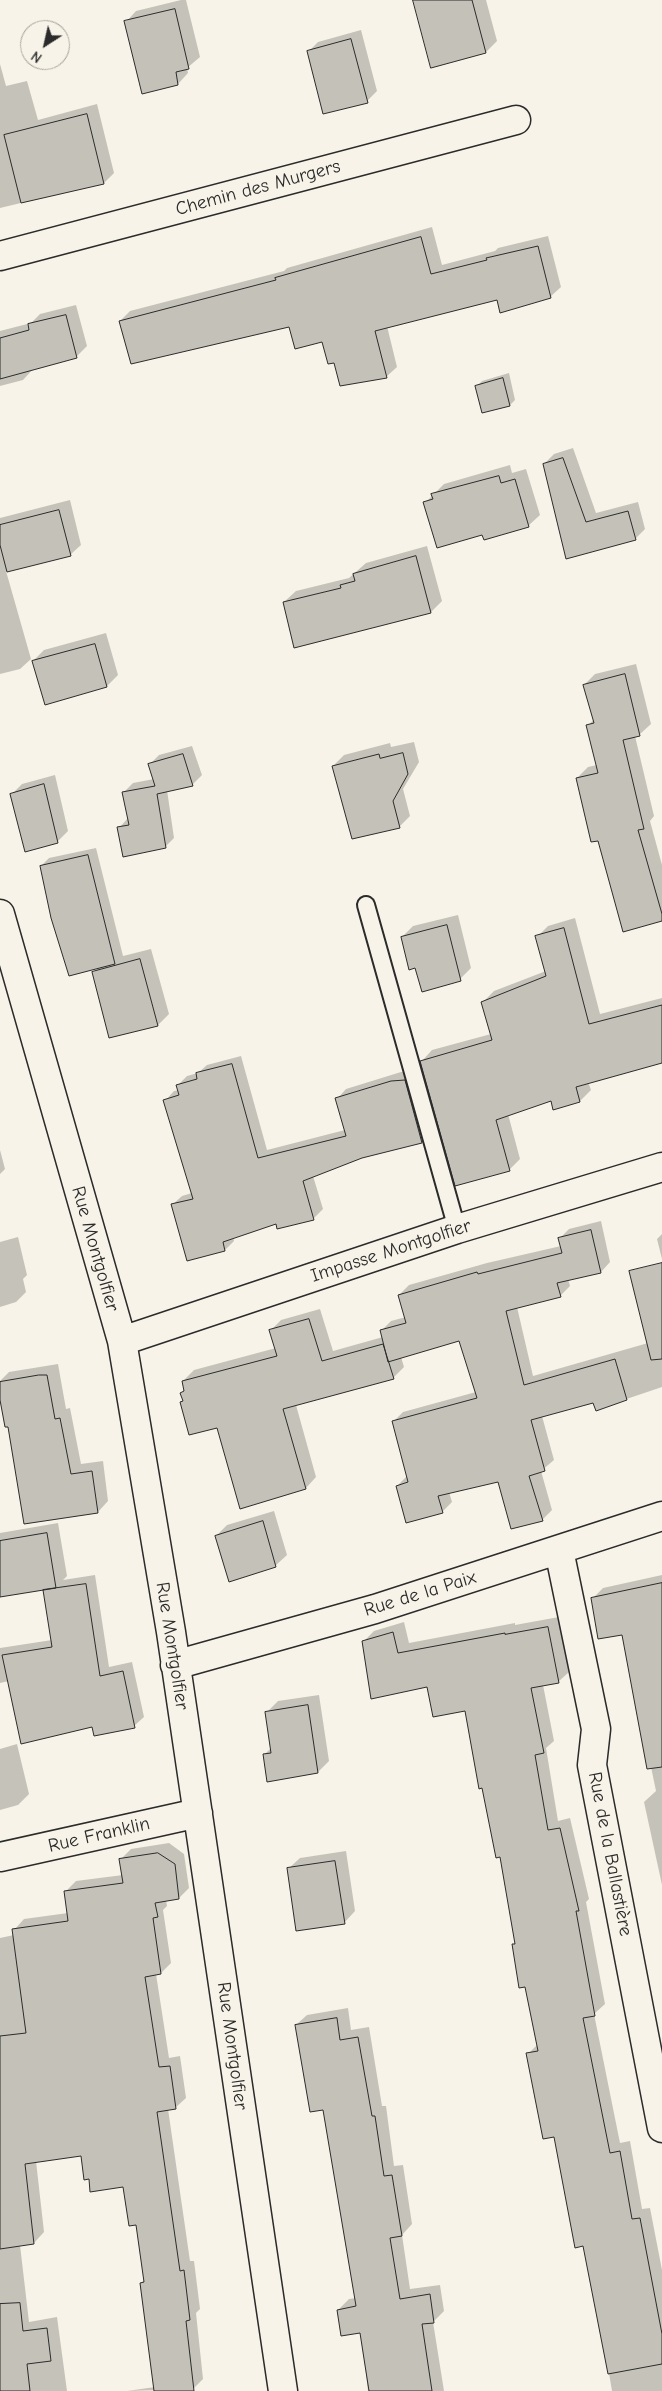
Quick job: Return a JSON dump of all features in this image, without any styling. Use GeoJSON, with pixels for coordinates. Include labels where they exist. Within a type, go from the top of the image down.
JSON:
{"type":"FeatureCollection","features":[{"type":"Feature","properties":{"kind":"street","name":"Chemin des Murgers"},"geometry":{"type":"LineString","coordinates":[[0,256],[516,120]]}},
{"type":"Feature","properties":{"kind":"street","name":"Rue Montgolfier"},"geometry":{"type":"LineString","coordinates":[[0,914],[122,1341],[198,1813],[283,2391]]}},
{"type":"Feature","properties":{"kind":"street","name":"Impasse Montgolfier"},"geometry":{"type":"LineString","coordinates":[[122,1341],[457,1228],[662,1167]]}},
{"type":"Feature","properties":{"kind":"street","name":"Rue de la Paix"},"geometry":{"type":"LineString","coordinates":[[175,1665],[375,1609],[662,1516]]}},
{"type":"Feature","properties":{"kind":"street","name":"Rue de la Ballastière"},"geometry":{"type":"LineString","coordinates":[[559,1550],[596,1729],[592,1765],[662,2128]]}},
{"type":"Feature","properties":{"kind":"street","name":"Rue Franklin"},"geometry":{"type":"LineString","coordinates":[[0,1857],[198,1813]]}},
{"type":"Feature","properties":{"kind":"lane"},"geometry":{"type":"LineString","coordinates":[[366,905],[457,1228]]}},
{"type":"Feature","properties":{"kind":"building"},"geometry":{"type":"Polygon","coordinates":[[[413,0],[472,0],[486,53],[431,68],[413,0]]]}},
{"type":"Feature","properties":{"kind":"building"},"geometry":{"type":"Polygon","coordinates":[[[175,9],[189,69],[176,72],[178,85],[142,94],[124,21],[175,9]]]}},
{"type":"Feature","properties":{"kind":"building"},"geometry":{"type":"Polygon","coordinates":[[[351,39],[368,103],[323,114],[307,51],[351,39]]]}},
{"type":"Feature","properties":{"kind":"building"},"geometry":{"type":"Polygon","coordinates":[[[87,114],[104,184],[21,203],[4,135],[87,114]]]}},
{"type":"Feature","properties":{"kind":"building"},"geometry":{"type":"Polygon","coordinates":[[[421,237],[431,274],[487,260],[486,258],[538,246],[551,298],[500,313],[497,300],[375,331],[387,378],[340,386],[334,363],[328,364],[322,342],[295,349],[289,327],[131,364],[119,321],[276,280],[275,278],[421,237]]]}},
{"type":"Feature","properties":{"kind":"building"},"geometry":{"type":"Polygon","coordinates":[[[66,315],[77,358],[0,379],[0,338],[29,330],[28,324],[66,315]]]}},
{"type":"Feature","properties":{"kind":"building"},"geometry":{"type":"Polygon","coordinates":[[[503,378],[510,406],[482,413],[475,386],[503,378]]]}},
{"type":"Feature","properties":{"kind":"building"},"geometry":{"type":"Polygon","coordinates":[[[563,458],[586,522],[628,511],[636,540],[566,559],[543,464],[563,458]]]}},
{"type":"Feature","properties":{"kind":"building"},"geometry":{"type":"Polygon","coordinates":[[[499,476],[501,483],[515,479],[529,527],[484,540],[482,535],[437,548],[423,502],[433,499],[431,494],[499,476]]]}},
{"type":"Feature","properties":{"kind":"building"},"geometry":{"type":"Polygon","coordinates":[[[59,510],[71,556],[7,572],[0,545],[0,525],[59,510]]]}},
{"type":"Feature","properties":{"kind":"building"},"geometry":{"type":"Polygon","coordinates":[[[416,556],[431,613],[294,648],[283,602],[341,588],[340,585],[355,581],[353,574],[416,556]]]}},
{"type":"Feature","properties":{"kind":"building"},"geometry":{"type":"Polygon","coordinates":[[[95,644],[107,687],[45,705],[32,661],[95,644]]]}},
{"type":"Feature","properties":{"kind":"building"},"geometry":{"type":"Polygon","coordinates":[[[625,674],[640,736],[623,740],[644,829],[638,830],[662,914],[662,921],[623,932],[598,841],[591,842],[576,778],[598,773],[586,725],[594,723],[583,685],[625,674]]]}},
{"type":"Feature","properties":{"kind":"building"},"geometry":{"type":"Polygon","coordinates":[[[403,753],[408,774],[393,801],[400,828],[352,839],[332,766],[379,754],[380,758],[403,753]]]}},
{"type":"Feature","properties":{"kind":"building"},"geometry":{"type":"Polygon","coordinates":[[[183,754],[193,786],[157,794],[166,848],[123,857],[117,827],[129,825],[122,792],[155,786],[148,764],[183,754]]]}},
{"type":"Feature","properties":{"kind":"building"},"geometry":{"type":"Polygon","coordinates":[[[44,784],[58,843],[25,852],[10,794],[44,784]]]}},
{"type":"Feature","properties":{"kind":"building"},"geometry":{"type":"Polygon","coordinates":[[[88,855],[115,964],[69,976],[51,918],[40,866],[88,855]]]}},
{"type":"Feature","properties":{"kind":"building"},"geometry":{"type":"Polygon","coordinates":[[[447,925],[461,981],[422,992],[415,968],[409,970],[401,937],[447,925]]]}},
{"type":"Feature","properties":{"kind":"building"},"geometry":{"type":"Polygon","coordinates":[[[564,928],[589,1024],[662,1005],[662,1063],[576,1087],[580,1102],[553,1110],[551,1101],[496,1120],[510,1171],[455,1186],[420,1061],[492,1040],[481,1002],[546,976],[535,936],[564,928]]]}},
{"type":"Feature","properties":{"kind":"building"},"geometry":{"type":"Polygon","coordinates":[[[140,959],[158,1026],[109,1038],[92,972],[140,959]]]}},
{"type":"Feature","properties":{"kind":"building"},"geometry":{"type":"Polygon","coordinates":[[[232,1064],[258,1158],[346,1136],[335,1098],[391,1081],[405,1080],[422,1143],[362,1158],[303,1181],[314,1220],[277,1229],[276,1224],[223,1242],[225,1251],[187,1261],[171,1204],[193,1199],[163,1100],[179,1095],[176,1085],[197,1079],[196,1073],[232,1064]]]}},
{"type":"Feature","properties":{"kind":"building"},"geometry":{"type":"Polygon","coordinates":[[[591,1230],[601,1273],[557,1283],[561,1297],[506,1311],[524,1385],[615,1359],[627,1400],[596,1411],[593,1403],[531,1420],[545,1471],[529,1476],[543,1521],[511,1529],[498,1482],[438,1496],[443,1513],[406,1523],[396,1486],[408,1482],[392,1421],[477,1398],[459,1341],[388,1362],[380,1330],[406,1323],[398,1295],[477,1272],[478,1274],[562,1253],[558,1238],[591,1230]]]}},
{"type":"Feature","properties":{"kind":"building"},"geometry":{"type":"Polygon","coordinates":[[[662,1263],[662,1359],[651,1360],[629,1271],[662,1263]]]}},
{"type":"Feature","properties":{"kind":"building"},"geometry":{"type":"Polygon","coordinates":[[[309,1319],[322,1361],[383,1344],[394,1379],[283,1409],[306,1489],[240,1509],[217,1428],[189,1435],[180,1402],[183,1401],[180,1393],[184,1391],[182,1381],[277,1356],[269,1330],[309,1319]]]}},
{"type":"Feature","properties":{"kind":"building"},"geometry":{"type":"Polygon","coordinates":[[[47,1375],[55,1419],[60,1418],[71,1474],[92,1471],[98,1513],[24,1524],[8,1427],[5,1427],[0,1400],[0,1382],[47,1375]]]}},
{"type":"Feature","properties":{"kind":"building"},"geometry":{"type":"Polygon","coordinates":[[[263,1521],[276,1567],[229,1582],[215,1536],[263,1521]]]}},
{"type":"Feature","properties":{"kind":"building"},"geometry":{"type":"Polygon","coordinates":[[[47,1533],[56,1588],[0,1597],[0,1541],[47,1533]]]}},
{"type":"Feature","properties":{"kind":"building"},"geometry":{"type":"Polygon","coordinates":[[[662,1583],[662,1767],[647,1769],[622,1635],[598,1639],[591,1598],[662,1583]]]}},
{"type":"Feature","properties":{"kind":"building"},"geometry":{"type":"Polygon","coordinates":[[[86,1584],[100,1676],[123,1671],[135,1728],[94,1736],[92,1727],[21,1744],[2,1655],[52,1647],[43,1590],[86,1584]]]}},
{"type":"Feature","properties":{"kind":"building"},"geometry":{"type":"Polygon","coordinates":[[[548,1627],[559,1683],[531,1688],[544,1753],[535,1755],[548,1830],[560,1828],[579,1911],[576,1911],[595,2016],[583,2018],[610,2153],[620,2151],[632,2219],[640,2218],[662,2334],[662,2364],[608,2374],[583,2246],[575,2248],[554,2137],[543,2139],[526,2053],[538,2051],[525,1987],[519,1988],[512,1944],[515,1944],[500,1857],[496,1858],[482,1788],[479,1789],[465,1711],[433,1717],[427,1687],[371,1699],[362,1641],[393,1632],[398,1653],[548,1627]]]}},
{"type":"Feature","properties":{"kind":"building"},"geometry":{"type":"Polygon","coordinates":[[[308,1705],[318,1773],[267,1782],[263,1754],[271,1753],[265,1712],[308,1705]]]}},
{"type":"Feature","properties":{"kind":"building"},"geometry":{"type":"Polygon","coordinates":[[[158,1853],[175,1864],[179,1899],[155,1903],[158,1917],[153,1918],[161,1974],[145,1977],[159,2067],[170,2066],[176,2109],[157,2112],[180,2271],[184,2270],[190,2320],[186,2321],[194,2391],[154,2391],[140,2283],[144,2282],[136,2225],[129,2226],[123,2187],[90,2192],[89,2179],[84,2180],[81,2156],[25,2164],[34,2244],[0,2249],[0,2036],[26,2033],[12,1929],[68,1921],[64,1891],[123,1883],[119,1859],[158,1853]]]}},
{"type":"Feature","properties":{"kind":"building"},"geometry":{"type":"Polygon","coordinates":[[[335,1861],[345,1924],[296,1931],[287,1868],[335,1861]]]}},
{"type":"Feature","properties":{"kind":"building"},"geometry":{"type":"Polygon","coordinates":[[[337,2018],[340,2040],[358,2037],[372,2116],[375,2116],[384,2176],[392,2175],[402,2236],[390,2238],[400,2299],[430,2294],[434,2323],[422,2324],[432,2391],[369,2391],[360,2333],[341,2336],[337,2310],[356,2306],[323,2110],[310,2112],[295,2025],[337,2018]]]}},
{"type":"Feature","properties":{"kind":"building"},"geometry":{"type":"Polygon","coordinates":[[[20,2303],[23,2331],[47,2328],[51,2361],[27,2364],[30,2391],[0,2391],[0,2304],[20,2303]]]}}]}
